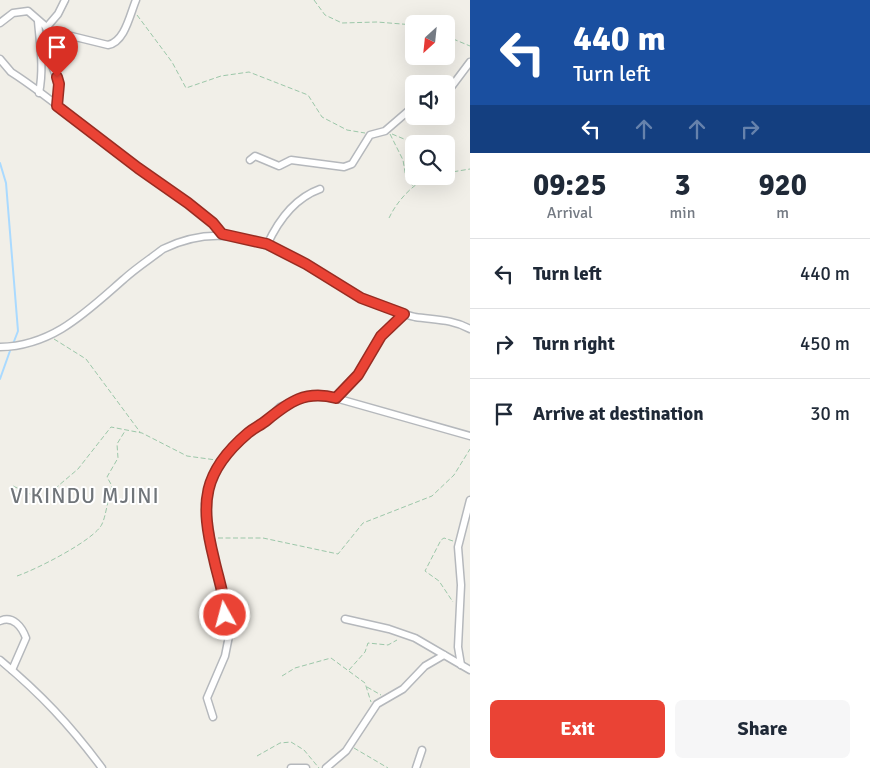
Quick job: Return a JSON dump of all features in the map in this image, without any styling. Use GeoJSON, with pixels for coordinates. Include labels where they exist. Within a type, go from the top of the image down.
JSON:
{"type":"FeatureCollection","features":[{"type":"Feature","properties":{"kind":"street"},"geometry":{"type":"LineString","coordinates":[[57,106],[59,84],[49,58],[49,30],[65,0]]}},
{"type":"Feature","properties":{"kind":"street"},"geometry":{"type":"LineString","coordinates":[[0,23],[9,15],[21,11],[28,12],[49,30],[98,44],[113,44],[121,37],[136,0]]}},
{"type":"Feature","properties":{"kind":"street"},"geometry":{"type":"LineString","coordinates":[[38,21],[38,36],[43,67],[39,93]]}},
{"type":"Feature","properties":{"kind":"street"},"geometry":{"type":"LineString","coordinates":[[0,60],[11,72],[138,168],[188,203],[213,223],[222,234]]}},
{"type":"Feature","properties":{"kind":"street"},"geometry":{"type":"LineString","coordinates":[[455,82],[470,62]]}},
{"type":"Feature","properties":{"kind":"street"},"geometry":{"type":"LineString","coordinates":[[250,160],[255,156],[279,166],[291,160],[344,166],[352,164],[370,135],[387,131],[405,114]]}},
{"type":"Feature","properties":{"kind":"street"},"geometry":{"type":"LineString","coordinates":[[267,244],[276,227],[299,200],[320,189]]}},
{"type":"Feature","properties":{"kind":"street"},"geometry":{"type":"LineString","coordinates":[[2,347],[22,346],[50,336],[65,328],[93,308],[125,278],[163,249],[180,241],[204,235],[222,234],[267,244],[306,264],[361,298],[404,314],[450,321],[470,329]]}},
{"type":"Feature","properties":{"kind":"street"},"geometry":{"type":"LineString","coordinates":[[336,398],[358,375],[381,336],[404,314]]}},
{"type":"Feature","properties":{"kind":"street"},"geometry":{"type":"LineString","coordinates":[[213,718],[207,698],[225,656],[229,636],[225,600],[209,539],[204,504],[210,481],[222,460],[247,434],[266,421],[280,407],[308,396],[336,398],[470,436]]}},
{"type":"Feature","properties":{"kind":"street"},"geometry":{"type":"LineString","coordinates":[[461,665],[458,647],[460,613],[459,534],[470,500]]}},
{"type":"Feature","properties":{"kind":"street"},"geometry":{"type":"LineString","coordinates":[[0,621],[9,618],[23,630],[26,638],[12,670]]}},
{"type":"Feature","properties":{"kind":"street"},"geometry":{"type":"LineString","coordinates":[[345,619],[389,628],[426,643],[470,670]]}},
{"type":"Feature","properties":{"kind":"street"},"geometry":{"type":"LineString","coordinates":[[326,768],[350,746],[374,707],[403,689],[425,666],[444,655]]}},
{"type":"Feature","properties":{"kind":"street"},"geometry":{"type":"LineString","coordinates":[[0,660],[50,704],[102,768]]}},
{"type":"Feature","properties":{"kind":"street"},"geometry":{"type":"LineString","coordinates":[[416,768],[422,750]]}},
{"type":"Feature","properties":{"kind":"street"},"geometry":{"type":"LineString","coordinates":[[291,768],[306,768]]}},
{"type":"Feature","properties":{"kind":"path"},"geometry":{"type":"LineString","coordinates":[[314,0],[325,15],[342,23],[377,22],[405,24]]}},
{"type":"Feature","properties":{"kind":"path"},"geometry":{"type":"LineString","coordinates":[[132,11],[145,23],[158,45],[172,62],[186,88],[221,76],[248,72],[308,95],[322,117],[347,130],[370,135]]}},
{"type":"Feature","properties":{"kind":"path"},"geometry":{"type":"LineString","coordinates":[[455,40],[470,46]]}},
{"type":"Feature","properties":{"kind":"path"},"geometry":{"type":"LineString","coordinates":[[387,131],[405,139]]}},
{"type":"Feature","properties":{"kind":"path"},"geometry":{"type":"LineString","coordinates":[[387,131],[403,160],[406,178],[414,187]]}},
{"type":"Feature","properties":{"kind":"path"},"geometry":{"type":"LineString","coordinates":[[455,172],[470,169]]}},
{"type":"Feature","properties":{"kind":"path"},"geometry":{"type":"LineString","coordinates":[[390,218],[398,202],[417,185]]}},
{"type":"Feature","properties":{"kind":"path"},"geometry":{"type":"LineString","coordinates":[[50,336],[86,359],[140,432]]}},
{"type":"Feature","properties":{"kind":"path"},"geometry":{"type":"LineString","coordinates":[[13,486],[47,502],[58,486],[78,468],[111,428],[140,432],[187,456],[222,460]]}},
{"type":"Feature","properties":{"kind":"path"},"geometry":{"type":"LineString","coordinates":[[17,576],[72,548],[91,536],[102,525],[112,486],[107,477],[118,458],[117,444],[126,430]]}},
{"type":"Feature","properties":{"kind":"path"},"geometry":{"type":"LineString","coordinates":[[209,539],[263,538],[338,554],[363,523],[432,496],[454,475],[470,449]]}},
{"type":"Feature","properties":{"kind":"path"},"geometry":{"type":"LineString","coordinates":[[459,534],[454,540],[442,539],[425,571],[439,581],[460,613]]}},
{"type":"Feature","properties":{"kind":"path"},"geometry":{"type":"LineString","coordinates":[[349,670],[365,652],[368,643],[388,645],[404,635]]}},
{"type":"Feature","properties":{"kind":"path"},"geometry":{"type":"LineString","coordinates":[[282,676],[295,668],[328,658],[349,670],[366,686],[386,698]]}},
{"type":"Feature","properties":{"kind":"path"},"geometry":{"type":"LineString","coordinates":[[366,686],[374,707]]}},
{"type":"Feature","properties":{"kind":"path"},"geometry":{"type":"LineString","coordinates":[[258,756],[280,743],[291,742],[304,750],[319,768]]}},
{"type":"Feature","properties":{"kind":"path"},"geometry":{"type":"LineString","coordinates":[[350,746],[388,768]]}},
{"type":"Feature","properties":{"kind":"waterway"},"geometry":{"type":"LineString","coordinates":[[0,163],[6,183],[18,331],[13,344]]}},
{"type":"Feature","properties":{"kind":"waterway"},"geometry":{"type":"LineString","coordinates":[[0,379],[11,348]]}},
{"type":"Feature","properties":{"kind":"district","name":"VIKINDU MJINI"},"geometry":{"type":"Point","coordinates":[85,496]}},
{"type":"Feature","properties":{"kind":"route"},"geometry":{"type":"LineString","coordinates":[[57,77],[59,92],[57,106],[138,168],[188,203],[213,223],[222,234],[267,244],[306,264],[361,298],[404,314],[381,336],[367,363],[336,398],[308,396],[280,407],[266,421],[247,434],[222,460],[210,481],[204,504],[207,528],[225,600],[225,615]]}}]}
